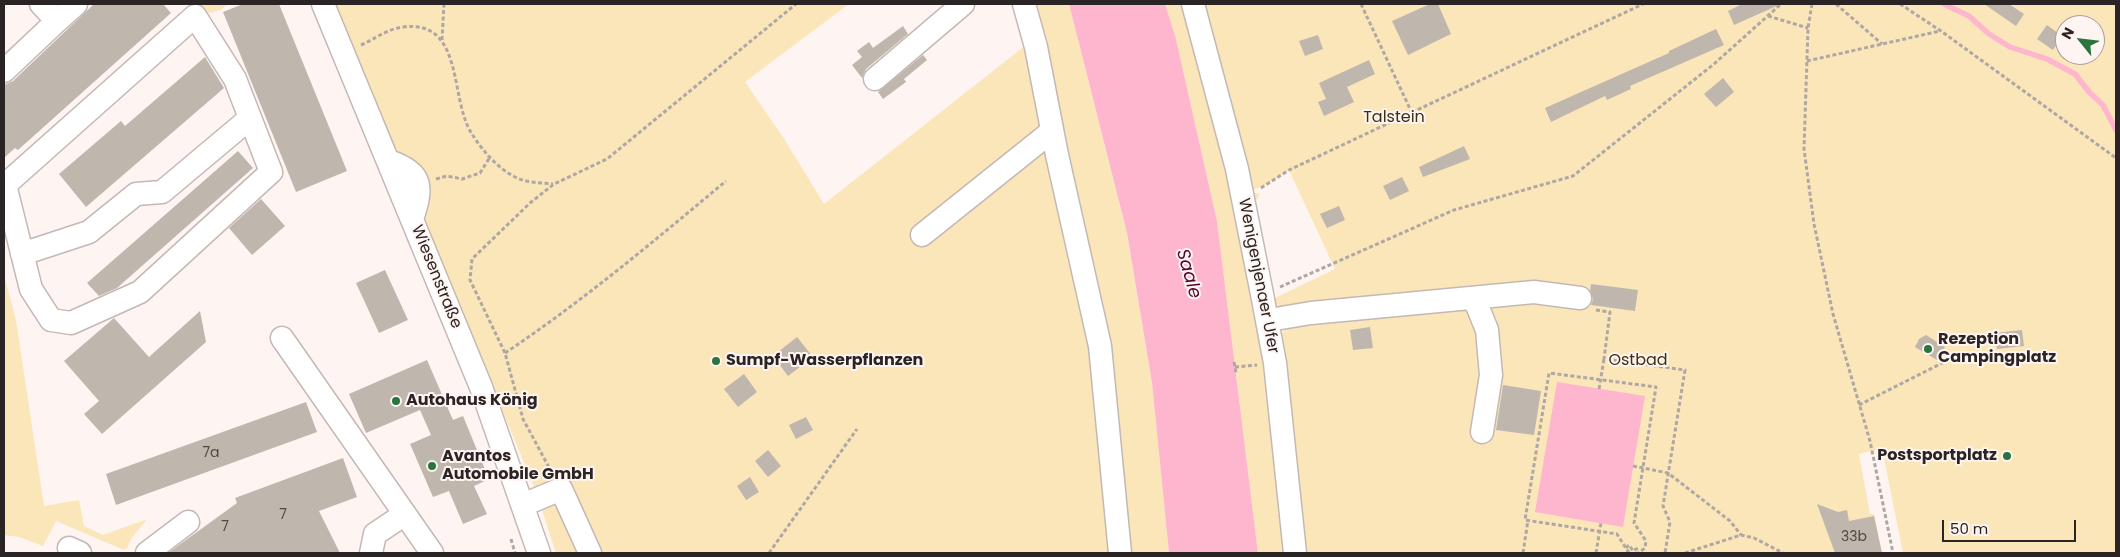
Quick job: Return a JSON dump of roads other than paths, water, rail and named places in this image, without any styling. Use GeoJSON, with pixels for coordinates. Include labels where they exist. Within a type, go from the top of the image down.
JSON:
{"type":"FeatureCollection","features":[{"type":"Feature","properties":{"kind":"street"},"geometry":{"type":"LineString","coordinates":[[41,4],[57,21]]}},
{"type":"Feature","properties":{"kind":"street"},"geometry":{"type":"LineString","coordinates":[[4,70],[76,4]]}},
{"type":"Feature","properties":{"kind":"street","name":"Wiesenstraße"},"geometry":{"type":"LineString","coordinates":[[323,4],[481,387],[539,553]]}},
{"type":"Feature","properties":{"kind":"street"},"geometry":{"type":"LineString","coordinates":[[875,79],[963,4]]}},
{"type":"Feature","properties":{"kind":"street"},"geometry":{"type":"LineString","coordinates":[[1024,4],[1036,47],[1052,131],[1100,346],[1120,553]]}},
{"type":"Feature","properties":{"kind":"street","name":"Wenigenjenaer Ufer"},"geometry":{"type":"LineString","coordinates":[[1193,4],[1217,88],[1241,187],[1275,363],[1295,553]]}},
{"type":"Feature","properties":{"kind":"street"},"geometry":{"type":"LineString","coordinates":[[190,10],[235,79],[250,119],[271,172],[140,292],[71,324],[51,320],[31,289],[22,254],[9,232],[5,184],[190,10]]}},
{"type":"Feature","properties":{"kind":"street"},"geometry":{"type":"LineString","coordinates":[[22,254],[88,232],[136,194],[162,192],[250,119]]}},
{"type":"Feature","properties":{"kind":"street"},"geometry":{"type":"LineString","coordinates":[[922,235],[1052,131]]}},
{"type":"Feature","properties":{"kind":"street"},"geometry":{"type":"LineString","coordinates":[[388,161],[404,166],[419,183],[419,198],[412,219]]}},
{"type":"Feature","properties":{"kind":"street"},"geometry":{"type":"LineString","coordinates":[[1281,318],[1311,313],[1534,292],[1580,298]]}},
{"type":"Feature","properties":{"kind":"street"},"geometry":{"type":"LineString","coordinates":[[1474,298],[1486,330],[1491,375],[1482,432]]}},
{"type":"Feature","properties":{"kind":"street"},"geometry":{"type":"LineString","coordinates":[[282,338],[432,553]]}},
{"type":"Feature","properties":{"kind":"street"},"geometry":{"type":"LineString","coordinates":[[523,505],[561,489],[590,553]]}},
{"type":"Feature","properties":{"kind":"street"},"geometry":{"type":"LineString","coordinates":[[371,553],[374,534],[405,514]]}},
{"type":"Feature","properties":{"kind":"street"},"geometry":{"type":"LineString","coordinates":[[147,553],[188,522]]}},
{"type":"Feature","properties":{"kind":"water","name":"Saale"},"geometry":{"type":"Polygon","coordinates":[[[1069,4],[1165,4],[1175,35],[1217,221],[1258,553],[1169,553],[1152,383],[1127,233],[1069,4]]]}},
{"type":"Feature","properties":{"kind":"water"},"geometry":{"type":"Polygon","coordinates":[[[1557,382],[1645,396],[1623,527],[1535,512],[1557,382]]]}},
{"type":"Feature","properties":{"kind":"waterway"},"geometry":{"type":"LineString","coordinates":[[1944,4],[1969,16],[1989,34],[2010,47],[2047,59],[2075,74],[2090,93],[2103,105],[2116,130]]}},
{"type":"Feature","properties":{"kind":"place","name":"Rezeption Campingplatz"},"geometry":{"type":"Point","coordinates":[1928,349]}},
{"type":"Feature","properties":{"kind":"place","name":"Sumpf-Wasserpflanzen"},"geometry":{"type":"Point","coordinates":[716,361]}},
{"type":"Feature","properties":{"kind":"place","name":"Autohaus König"},"geometry":{"type":"Point","coordinates":[396,401]}},
{"type":"Feature","properties":{"kind":"place","name":"Postsportplatz"},"geometry":{"type":"Point","coordinates":[2007,456]}},
{"type":"Feature","properties":{"kind":"place","name":"Avantos Automobile GmbH"},"geometry":{"type":"Point","coordinates":[432,466]}},
{"type":"Feature","properties":{"kind":"park label","name":"Talstein"},"geometry":{"type":"Point","coordinates":[1394,118]}},
{"type":"Feature","properties":{"kind":"park label","name":"Ostbad"},"geometry":{"type":"Point","coordinates":[1638,361]}}]}
